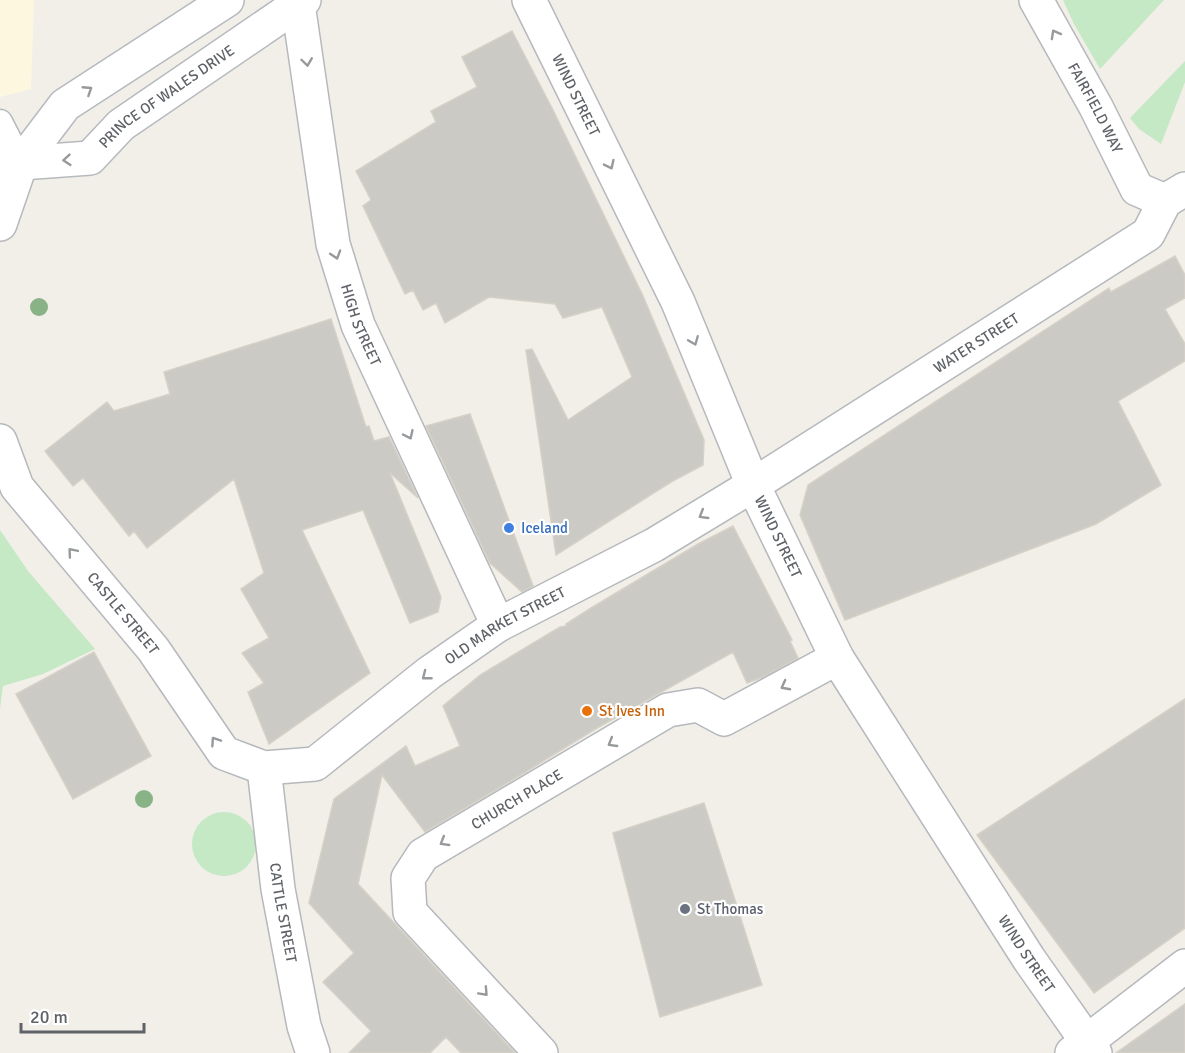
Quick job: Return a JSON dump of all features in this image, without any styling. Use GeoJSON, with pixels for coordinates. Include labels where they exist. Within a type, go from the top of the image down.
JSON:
{"type":"FeatureCollection","features":[{"type":"Feature","properties":{"kind":"street"},"geometry":{"type":"LineString","coordinates":[[0,224],[11,162],[65,105],[227,0]]}},
{"type":"Feature","properties":{"kind":"street","name":"WIND STREET"},"geometry":{"type":"LineString","coordinates":[[529,0],[678,302],[753,484],[837,658],[1085,1049]]}},
{"type":"Feature","properties":{"kind":"street","name":"FAIRFIELD WAY"},"geometry":{"type":"LineString","coordinates":[[1036,0],[1096,107],[1137,189],[1175,195]]}},
{"type":"Feature","properties":{"kind":"street","name":"PRINCE OF WALES DRIVE"},"geometry":{"type":"LineString","coordinates":[[11,162],[90,158],[121,125],[301,2]]}},
{"type":"Feature","properties":{"kind":"street","name":"HIGH STREET"},"geometry":{"type":"LineString","coordinates":[[301,2],[333,244],[358,325],[498,625]]}},
{"type":"Feature","properties":{"kind":"street","name":"WATER STREET"},"geometry":{"type":"LineString","coordinates":[[753,484],[1148,234],[1175,195]]}},
{"type":"Feature","properties":{"kind":"street","name":"CASTLE STREET"},"geometry":{"type":"LineString","coordinates":[[0,441],[17,488],[153,649],[224,753],[264,768]]}},
{"type":"Feature","properties":{"kind":"street","name":"OLD MARKET STREET"},"geometry":{"type":"LineString","coordinates":[[264,768],[315,764],[429,673],[498,625],[654,545],[753,484]]}},
{"type":"Feature","properties":{"kind":"street","name":"CHURCH PLACE"},"geometry":{"type":"LineString","coordinates":[[541,1053],[410,912],[408,878],[423,855],[668,710],[698,705],[724,719],[837,658]]}},
{"type":"Feature","properties":{"kind":"street","name":"CATTLE STREET"},"geometry":{"type":"LineString","coordinates":[[264,768],[278,889],[304,1026],[313,1053]]}},
{"type":"Feature","properties":{"kind":"street"},"geometry":{"type":"LineString","coordinates":[[1085,1049],[1179,970]]}},
{"type":"Feature","properties":{"kind":"lane"},"geometry":{"type":"LineString","coordinates":[[0,122],[11,162]]}},
{"type":"Feature","properties":{"kind":"shaded area"},"geometry":{"type":"Polygon","coordinates":[[[0,0],[34,0],[31,89],[0,97],[0,0]]]}},
{"type":"Feature","properties":{"kind":"green space"},"geometry":{"type":"Polygon","coordinates":[[[1063,0],[1164,0],[1100,69],[1063,0]]]}},
{"type":"Feature","properties":{"kind":"green space"},"geometry":{"type":"Polygon","coordinates":[[[1185,61],[1185,82],[1161,144],[1139,129],[1130,118],[1185,61]]]}},
{"type":"Feature","properties":{"kind":"green space"},"geometry":{"type":"Polygon","coordinates":[[[0,530],[28,571],[95,649],[43,674],[3,686],[0,709],[0,530]]]}},
{"type":"Feature","properties":{"kind":"green space"},"geometry":{"type":"Polygon","coordinates":[[[224,812],[247,821],[256,844],[247,867],[224,876],[201,867],[192,844],[201,821],[224,812]]]}},
{"type":"Feature","properties":{"kind":"building"},"geometry":{"type":"Polygon","coordinates":[[[512,31],[643,296],[704,440],[703,465],[671,482],[556,555],[526,350],[532,349],[568,420],[632,377],[602,307],[563,318],[555,304],[489,297],[445,323],[436,303],[423,310],[413,290],[405,294],[363,206],[371,200],[356,171],[436,122],[431,111],[477,87],[462,57],[512,31]]]}},
{"type":"Feature","properties":{"kind":"building"},"geometry":{"type":"Polygon","coordinates":[[[1175,256],[1185,275],[1185,298],[1165,309],[1185,344],[1185,361],[1118,401],[1161,485],[1096,524],[845,620],[800,515],[808,485],[1109,288],[1111,292],[1175,256]]]}},
{"type":"Feature","properties":{"kind":"building"},"geometry":{"type":"Polygon","coordinates":[[[331,319],[366,427],[369,426],[374,441],[389,437],[418,498],[390,473],[441,597],[438,612],[410,623],[363,510],[302,530],[370,673],[269,744],[248,692],[264,683],[242,653],[269,638],[241,589],[264,573],[234,479],[147,548],[134,531],[129,536],[83,478],[73,486],[45,451],[107,402],[114,411],[170,394],[164,372],[331,319]]]}},
{"type":"Feature","properties":{"kind":"building"},"geometry":{"type":"Polygon","coordinates":[[[470,414],[533,586],[522,592],[490,563],[426,426],[470,414]]]}},
{"type":"Feature","properties":{"kind":"building"},"geometry":{"type":"Polygon","coordinates":[[[733,526],[792,640],[790,641],[798,658],[747,683],[733,652],[597,728],[425,832],[382,775],[358,884],[515,1053],[461,1053],[446,1037],[430,1053],[349,1053],[371,1031],[323,982],[354,953],[309,903],[334,799],[406,746],[415,766],[460,746],[443,706],[480,675],[560,627],[566,626],[591,608],[698,544],[733,526]]]}},
{"type":"Feature","properties":{"kind":"building"},"geometry":{"type":"Polygon","coordinates":[[[94,652],[151,756],[73,799],[16,694],[94,652]]]}},
{"type":"Feature","properties":{"kind":"building"},"geometry":{"type":"Polygon","coordinates":[[[1185,699],[1185,928],[1094,993],[977,835],[1185,699]]]}},
{"type":"Feature","properties":{"kind":"building","name":"St Thomas"},"geometry":{"type":"Polygon","coordinates":[[[704,803],[762,985],[660,1017],[613,833],[704,803]]]}},
{"type":"Feature","properties":{"kind":"building"},"geometry":{"type":"Polygon","coordinates":[[[1185,1004],[1185,1053],[1116,1053],[1185,1004]]]}},
{"type":"Feature","properties":{"kind":"place","name":"Iceland"},"geometry":{"type":"Point","coordinates":[509,528]}},
{"type":"Feature","properties":{"kind":"place","name":"St Ives Inn"},"geometry":{"type":"Point","coordinates":[587,711]}},
{"type":"Feature","properties":{"kind":"place","name":"St Thomas"},"geometry":{"type":"Point","coordinates":[685,909]}}]}
